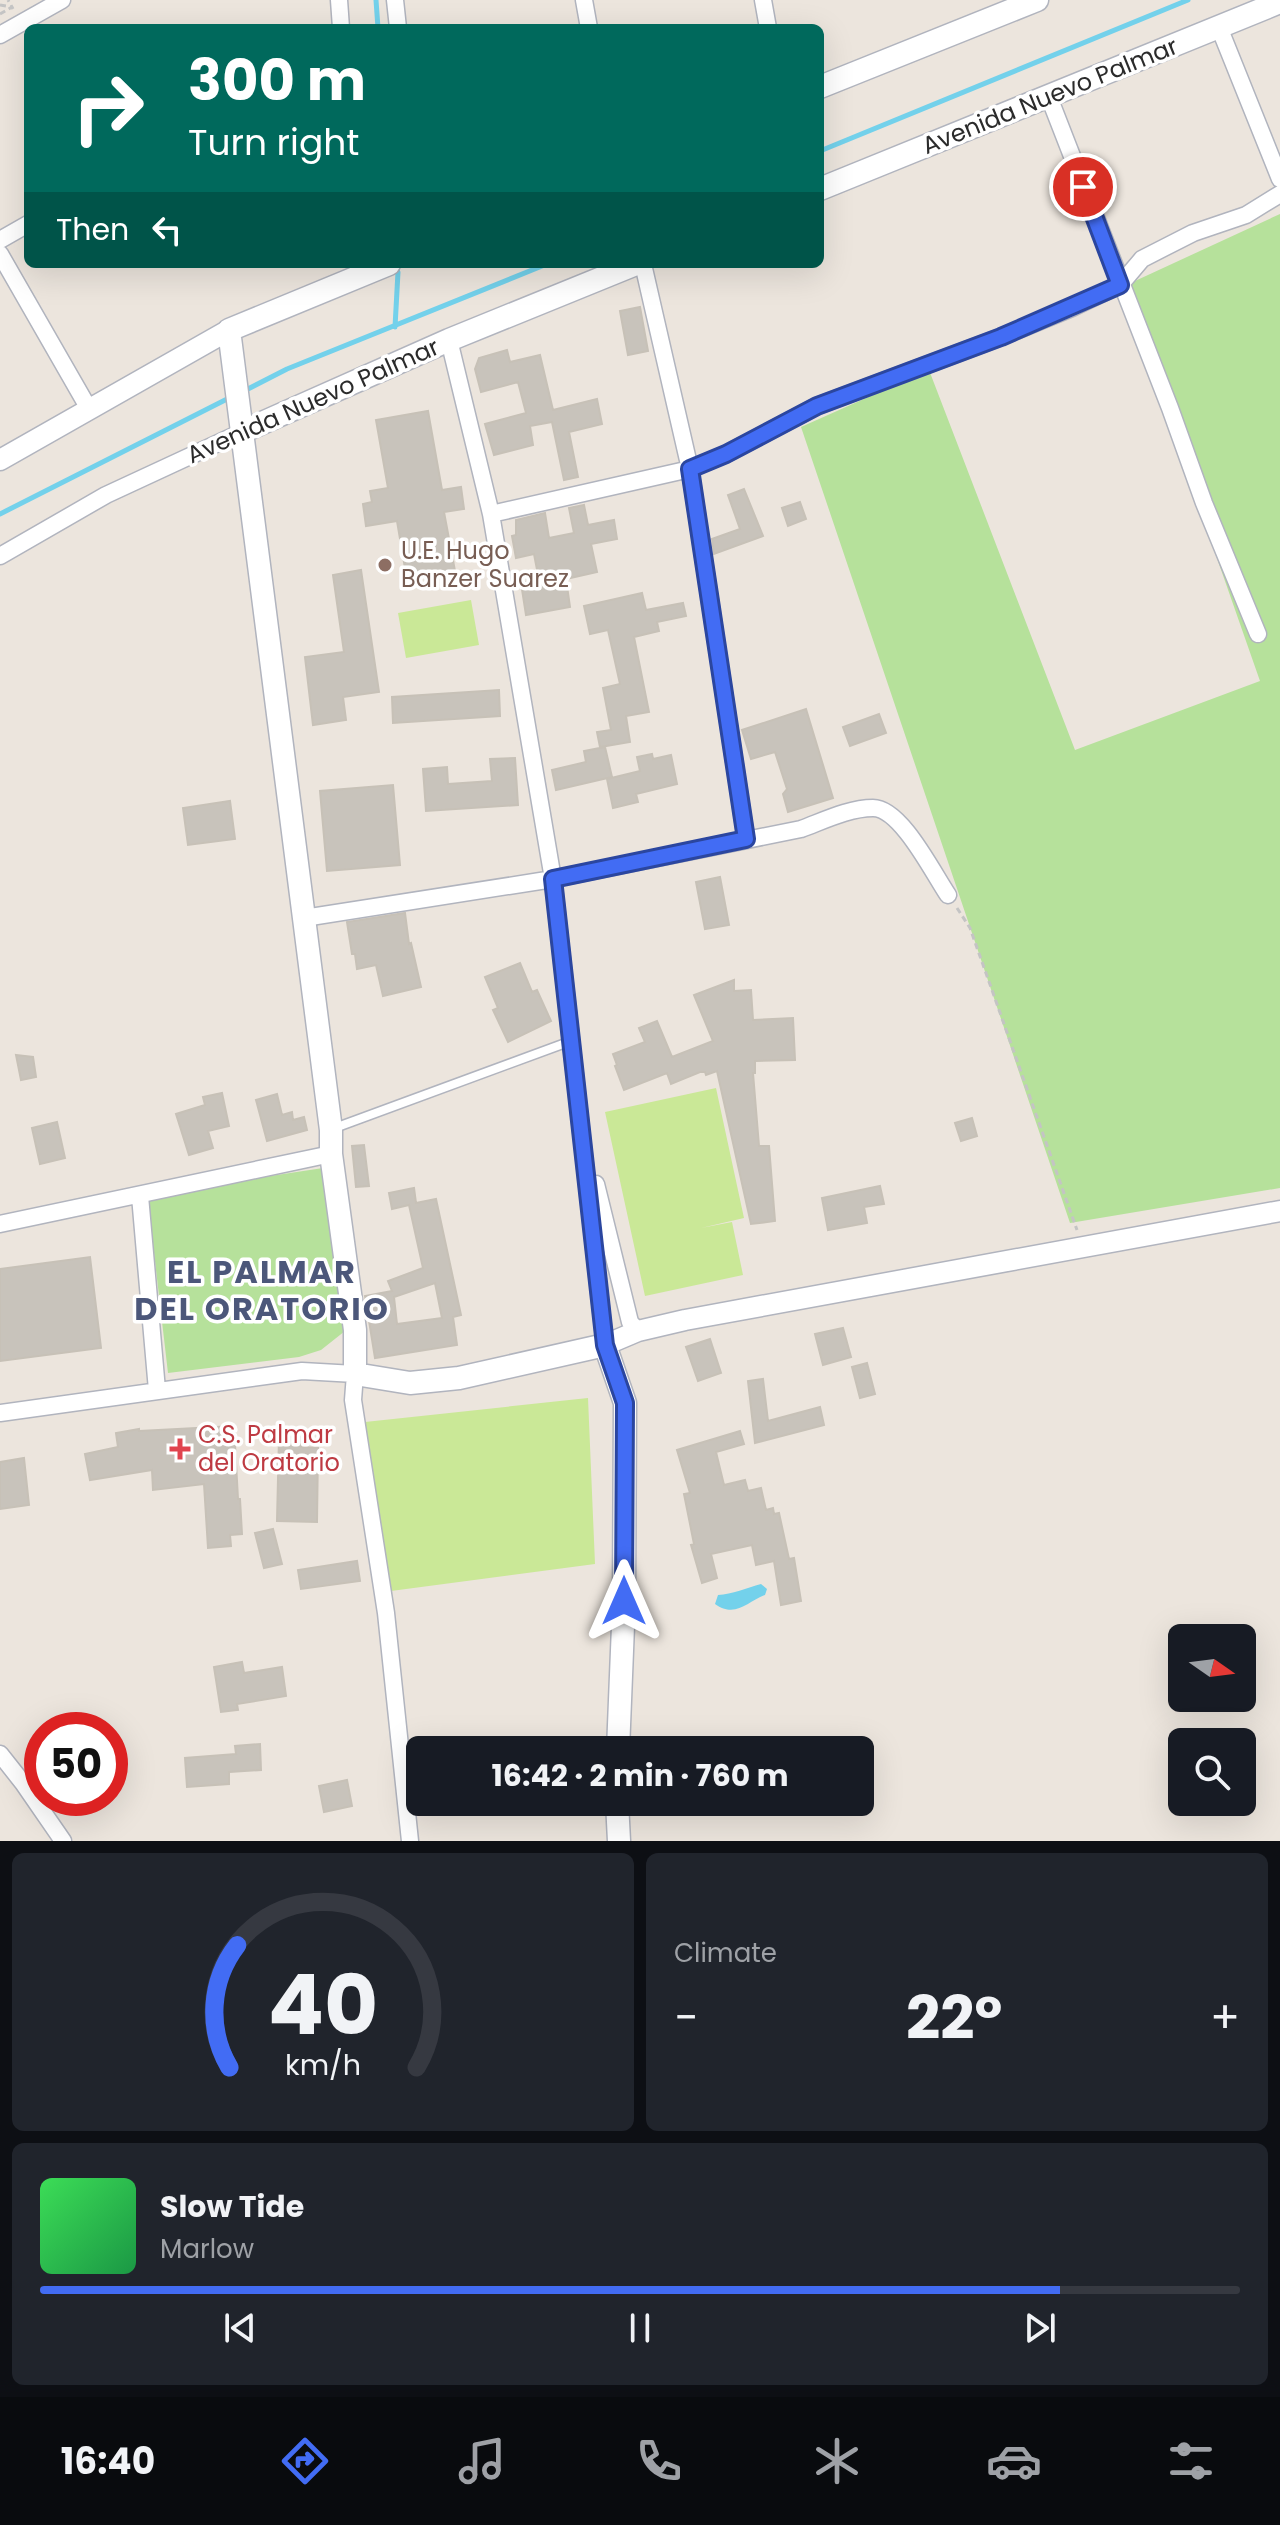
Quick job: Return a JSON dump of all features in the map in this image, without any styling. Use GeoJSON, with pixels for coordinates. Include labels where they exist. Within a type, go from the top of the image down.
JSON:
{"type":"FeatureCollection","features":[{"type":"Feature","properties":{"kind":"main road"},"geometry":{"type":"LineString","coordinates":[[824,85],[1037,0]]}},
{"type":"Feature","properties":{"kind":"main road","name":"Avenida Nuevo Palmar"},"geometry":{"type":"LineString","coordinates":[[824,187],[1280,2]]}},
{"type":"Feature","properties":{"kind":"main road","name":"Avenida Nuevo Palmar"},"geometry":{"type":"LineString","coordinates":[[242,421],[626,268]]}},
{"type":"Feature","properties":{"kind":"main road"},"geometry":{"type":"LineString","coordinates":[[357,270],[229,330],[331,1130],[331,1154],[355,1330],[355,1374],[410,1383],[459,1378],[605,1345],[625,1403],[624,1601],[619,1736]]}},
{"type":"Feature","properties":{"kind":"main road"},"geometry":{"type":"LineString","coordinates":[[617,1816],[618,1841]]}},
{"type":"Feature","properties":{"kind":"street"},"geometry":{"type":"LineString","coordinates":[[0,35],[62,0]]}},
{"type":"Feature","properties":{"kind":"street"},"geometry":{"type":"LineString","coordinates":[[339,0],[341,24]]}},
{"type":"Feature","properties":{"kind":"street"},"geometry":{"type":"LineString","coordinates":[[395,0],[398,24]]}},
{"type":"Feature","properties":{"kind":"street"},"geometry":{"type":"LineString","coordinates":[[584,0],[588,24]]}},
{"type":"Feature","properties":{"kind":"street"},"geometry":{"type":"LineString","coordinates":[[763,0],[767,24]]}},
{"type":"Feature","properties":{"kind":"street"},"geometry":{"type":"LineString","coordinates":[[1219,27],[1280,179]]}},
{"type":"Feature","properties":{"kind":"street"},"geometry":{"type":"LineString","coordinates":[[1049,97],[1204,503],[1258,634]]}},
{"type":"Feature","properties":{"kind":"street"},"geometry":{"type":"LineString","coordinates":[[491,514],[690,469],[726,454],[817,406],[1001,337],[1120,285],[1142,259],[1193,233],[1246,215],[1280,194]]}},
{"type":"Feature","properties":{"kind":"street"},"geometry":{"type":"LineString","coordinates":[[0,240],[24,226]]}},
{"type":"Feature","properties":{"kind":"street"},"geometry":{"type":"LineString","coordinates":[[0,254],[89,409]]}},
{"type":"Feature","properties":{"kind":"street"},"geometry":{"type":"LineString","coordinates":[[644,268],[690,469],[746,839]]}},
{"type":"Feature","properties":{"kind":"street"},"geometry":{"type":"LineString","coordinates":[[0,460],[229,330]]}},
{"type":"Feature","properties":{"kind":"street"},"geometry":{"type":"LineString","coordinates":[[449,340],[491,514],[553,879],[605,1345],[638,1331],[685,1320],[1280,1211]]}},
{"type":"Feature","properties":{"kind":"street","name":"Avenida Nuevo Palmar"},"geometry":{"type":"LineString","coordinates":[[0,556],[242,421]]}},
{"type":"Feature","properties":{"kind":"street"},"geometry":{"type":"LineString","coordinates":[[304,918],[553,879],[801,829],[839,815],[875,808],[894,816],[948,895]]}},
{"type":"Feature","properties":{"kind":"street"},"geometry":{"type":"LineString","coordinates":[[580,1118],[630,1322],[638,1331]]}},
{"type":"Feature","properties":{"kind":"street"},"geometry":{"type":"LineString","coordinates":[[0,1224],[331,1154]]}},
{"type":"Feature","properties":{"kind":"street"},"geometry":{"type":"LineString","coordinates":[[140,1196],[157,1390]]}},
{"type":"Feature","properties":{"kind":"street"},"geometry":{"type":"LineString","coordinates":[[0,1413],[302,1371],[355,1374],[353,1400],[386,1613],[410,1841]]}},
{"type":"Feature","properties":{"kind":"street"},"geometry":{"type":"LineString","coordinates":[[0,1754],[63,1841]]}},
{"type":"Feature","properties":{"kind":"lane"},"geometry":{"type":"LineString","coordinates":[[331,1130],[571,1041]]}},
{"type":"Feature","properties":{"kind":"path"},"geometry":{"type":"LineString","coordinates":[[8,0],[12,7]]}},
{"type":"Feature","properties":{"kind":"path"},"geometry":{"type":"LineString","coordinates":[[0,5],[12,7]]}},
{"type":"Feature","properties":{"kind":"path"},"geometry":{"type":"LineString","coordinates":[[0,14],[12,7]]}},
{"type":"Feature","properties":{"kind":"path"},"geometry":{"type":"LineString","coordinates":[[948,895],[970,928],[1083,1247]]}},
{"type":"Feature","properties":{"kind":"green space"},"geometry":{"type":"Polygon","coordinates":[[[1280,214],[1280,1188],[1070,1223],[801,427],[929,370],[1075,750],[1260,681],[1122,287],[1280,214]]]}},
{"type":"Feature","properties":{"kind":"green space"},"geometry":{"type":"Polygon","coordinates":[[[471,600],[479,645],[406,658],[398,613],[471,600]]]}},
{"type":"Feature","properties":{"kind":"green space"},"geometry":{"type":"Polygon","coordinates":[[[716,1088],[744,1218],[701,1228],[732,1222],[743,1275],[645,1296],[605,1112],[716,1088]]]}},
{"type":"Feature","properties":{"kind":"green space"},"geometry":{"type":"Polygon","coordinates":[[[323,1168],[345,1331],[321,1350],[299,1357],[168,1373],[148,1201],[238,1181],[323,1168]]]}},
{"type":"Feature","properties":{"kind":"green space"},"geometry":{"type":"Polygon","coordinates":[[[588,1398],[595,1564],[391,1591],[365,1422],[588,1398]]]}},
{"type":"Feature","properties":{"kind":"water"},"geometry":{"type":"Polygon","coordinates":[[[761,1584],[767,1589],[765,1595],[742,1607],[729,1610],[715,1604],[718,1595],[761,1584]]]}},
{"type":"Feature","properties":{"kind":"building"},"geometry":{"type":"Polygon","coordinates":[[[640,307],[648,351],[628,355],[620,311],[640,307]]]}},
{"type":"Feature","properties":{"kind":"building"},"geometry":{"type":"Polygon","coordinates":[[[507,350],[510,362],[540,355],[553,410],[597,399],[602,424],[569,432],[578,477],[564,480],[552,422],[530,426],[533,445],[494,455],[485,424],[526,413],[518,382],[481,392],[475,369],[479,358],[507,350]]]}},
{"type":"Feature","properties":{"kind":"building"},"geometry":{"type":"Polygon","coordinates":[[[428,411],[442,490],[461,487],[464,509],[444,512],[455,571],[407,580],[397,521],[366,526],[363,504],[372,502],[370,491],[388,488],[376,420],[428,411]]]}},
{"type":"Feature","properties":{"kind":"building"},"geometry":{"type":"Polygon","coordinates":[[[744,489],[763,536],[714,554],[712,539],[740,529],[728,495],[744,489]]]}},
{"type":"Feature","properties":{"kind":"building"},"geometry":{"type":"Polygon","coordinates":[[[800,502],[806,519],[788,526],[782,508],[800,502]]]}},
{"type":"Feature","properties":{"kind":"building"},"geometry":{"type":"Polygon","coordinates":[[[584,505],[588,525],[614,520],[617,539],[591,544],[597,572],[566,579],[570,607],[526,615],[521,583],[539,580],[534,554],[516,558],[512,536],[516,535],[516,520],[545,513],[549,538],[574,533],[569,508],[584,505]]]}},
{"type":"Feature","properties":{"kind":"building"},"geometry":{"type":"Polygon","coordinates":[[[361,570],[379,692],[343,697],[346,720],[313,725],[305,657],[344,652],[333,575],[361,570]]]}},
{"type":"Feature","properties":{"kind":"building"},"geometry":{"type":"Polygon","coordinates":[[[642,593],[646,610],[683,603],[686,616],[657,622],[659,631],[634,637],[649,712],[626,716],[630,742],[600,747],[597,732],[611,730],[603,688],[620,684],[608,630],[590,634],[584,606],[642,593]]]}},
{"type":"Feature","properties":{"kind":"building"},"geometry":{"type":"Polygon","coordinates":[[[499,690],[500,716],[393,723],[392,697],[499,690]]]}},
{"type":"Feature","properties":{"kind":"building"},"geometry":{"type":"Polygon","coordinates":[[[806,709],[833,798],[788,812],[783,794],[787,789],[775,752],[751,759],[742,730],[806,709]]]}},
{"type":"Feature","properties":{"kind":"building"},"geometry":{"type":"Polygon","coordinates":[[[879,714],[886,733],[850,746],[843,727],[879,714]]]}},
{"type":"Feature","properties":{"kind":"building"},"geometry":{"type":"Polygon","coordinates":[[[605,747],[612,777],[556,790],[552,770],[586,762],[584,751],[605,747]]]}},
{"type":"Feature","properties":{"kind":"building"},"geometry":{"type":"Polygon","coordinates":[[[652,754],[653,759],[671,755],[677,784],[636,794],[638,802],[613,808],[607,779],[640,771],[637,757],[652,754]]]}},
{"type":"Feature","properties":{"kind":"building"},"geometry":{"type":"Polygon","coordinates":[[[515,758],[518,805],[426,811],[423,769],[447,767],[448,784],[492,781],[490,759],[515,758]]]}},
{"type":"Feature","properties":{"kind":"building"},"geometry":{"type":"Polygon","coordinates":[[[393,785],[400,865],[327,871],[320,791],[393,785]]]}},
{"type":"Feature","properties":{"kind":"building"},"geometry":{"type":"Polygon","coordinates":[[[230,801],[235,839],[188,845],[183,808],[230,801]]]}},
{"type":"Feature","properties":{"kind":"building"},"geometry":{"type":"Polygon","coordinates":[[[720,877],[729,925],[705,929],[696,882],[720,877]]]}},
{"type":"Feature","properties":{"kind":"building"},"geometry":{"type":"Polygon","coordinates":[[[405,913],[409,944],[421,987],[383,996],[376,965],[357,969],[347,922],[405,913]]]}},
{"type":"Feature","properties":{"kind":"building"},"geometry":{"type":"Polygon","coordinates":[[[520,963],[532,992],[537,990],[551,1021],[508,1042],[493,1010],[498,1008],[485,977],[520,963]]]}},
{"type":"Feature","properties":{"kind":"building"},"geometry":{"type":"Polygon","coordinates":[[[734,980],[734,991],[751,990],[753,1020],[793,1018],[795,1060],[755,1061],[753,1073],[759,1146],[769,1146],[775,1221],[751,1224],[717,1071],[706,1075],[700,1072],[671,1084],[667,1073],[624,1090],[613,1054],[645,1042],[639,1028],[657,1021],[672,1057],[713,1041],[694,995],[734,980]]]}},
{"type":"Feature","properties":{"kind":"building"},"geometry":{"type":"Polygon","coordinates":[[[16,1055],[33,1057],[36,1077],[21,1080],[16,1055]]]}},
{"type":"Feature","properties":{"kind":"building"},"geometry":{"type":"Polygon","coordinates":[[[222,1093],[229,1126],[208,1131],[213,1148],[189,1155],[176,1114],[205,1105],[203,1097],[222,1093]]]}},
{"type":"Feature","properties":{"kind":"building"},"geometry":{"type":"Polygon","coordinates":[[[277,1094],[282,1115],[292,1112],[293,1120],[304,1117],[307,1130],[267,1141],[256,1100],[277,1094]]]}},
{"type":"Feature","properties":{"kind":"building"},"geometry":{"type":"Polygon","coordinates":[[[972,1118],[977,1136],[961,1141],[955,1123],[972,1118]]]}},
{"type":"Feature","properties":{"kind":"building"},"geometry":{"type":"Polygon","coordinates":[[[57,1122],[65,1158],[40,1164],[32,1128],[57,1122]]]}},
{"type":"Feature","properties":{"kind":"building"},"geometry":{"type":"Polygon","coordinates":[[[364,1145],[369,1186],[356,1187],[352,1146],[364,1145]]]}},
{"type":"Feature","properties":{"kind":"building"},"geometry":{"type":"Polygon","coordinates":[[[880,1186],[884,1204],[864,1207],[867,1223],[828,1230],[822,1198],[880,1186]]]}},
{"type":"Feature","properties":{"kind":"building"},"geometry":{"type":"Polygon","coordinates":[[[414,1188],[416,1203],[436,1199],[461,1315],[453,1317],[457,1345],[375,1358],[365,1296],[392,1291],[388,1281],[423,1268],[409,1205],[392,1209],[389,1193],[414,1188]],[[435,1283],[394,1297],[397,1324],[442,1318],[435,1283]]]}},
{"type":"Feature","properties":{"kind":"building"},"geometry":{"type":"Polygon","coordinates":[[[90,1257],[101,1348],[0,1361],[0,1269],[90,1257]]]}},
{"type":"Feature","properties":{"kind":"building"},"geometry":{"type":"Polygon","coordinates":[[[843,1328],[851,1357],[823,1365],[815,1334],[843,1328]]]}},
{"type":"Feature","properties":{"kind":"building"},"geometry":{"type":"Polygon","coordinates":[[[710,1339],[721,1373],[698,1381],[686,1347],[710,1339]]]}},
{"type":"Feature","properties":{"kind":"building"},"geometry":{"type":"Polygon","coordinates":[[[867,1363],[875,1394],[860,1398],[852,1367],[867,1363]]]}},
{"type":"Feature","properties":{"kind":"building"},"geometry":{"type":"Polygon","coordinates":[[[763,1379],[768,1421],[820,1407],[824,1425],[755,1443],[748,1381],[763,1379]]]}},
{"type":"Feature","properties":{"kind":"building"},"geometry":{"type":"Polygon","coordinates":[[[234,1426],[242,1534],[230,1535],[231,1546],[208,1548],[204,1484],[153,1490],[152,1470],[90,1480],[85,1454],[118,1447],[116,1433],[139,1429],[234,1426]]]}},
{"type":"Feature","properties":{"kind":"building"},"geometry":{"type":"Polygon","coordinates":[[[740,1431],[744,1444],[716,1452],[724,1485],[745,1480],[748,1491],[761,1488],[766,1510],[773,1508],[774,1514],[779,1513],[789,1559],[794,1558],[801,1601],[781,1605],[774,1561],[756,1565],[752,1545],[711,1554],[717,1578],[702,1583],[691,1545],[694,1544],[684,1494],[690,1493],[677,1450],[740,1431]]]}},
{"type":"Feature","properties":{"kind":"building"},"geometry":{"type":"Polygon","coordinates":[[[279,1437],[301,1437],[301,1447],[318,1448],[317,1522],[277,1521],[279,1437]]]}},
{"type":"Feature","properties":{"kind":"building"},"geometry":{"type":"Polygon","coordinates":[[[24,1458],[29,1505],[0,1509],[0,1462],[24,1458]]]}},
{"type":"Feature","properties":{"kind":"building"},"geometry":{"type":"Polygon","coordinates":[[[273,1529],[282,1564],[264,1568],[255,1533],[273,1529]]]}},
{"type":"Feature","properties":{"kind":"building"},"geometry":{"type":"Polygon","coordinates":[[[357,1561],[360,1581],[301,1589],[298,1570],[357,1561]]]}},
{"type":"Feature","properties":{"kind":"building"},"geometry":{"type":"Polygon","coordinates":[[[242,1662],[244,1673],[282,1667],[286,1696],[237,1704],[238,1710],[221,1712],[214,1667],[242,1662]]]}},
{"type":"Feature","properties":{"kind":"building"},"geometry":{"type":"Polygon","coordinates":[[[260,1744],[261,1770],[229,1772],[229,1784],[187,1787],[185,1758],[236,1754],[235,1746],[260,1744]]]}},
{"type":"Feature","properties":{"kind":"building"},"geometry":{"type":"Polygon","coordinates":[[[347,1780],[352,1806],[324,1812],[319,1786],[347,1780]]]}},
{"type":"Feature","properties":{"kind":"waterway"},"geometry":{"type":"LineString","coordinates":[[376,0],[378,24]]}},
{"type":"Feature","properties":{"kind":"waterway"},"geometry":{"type":"LineString","coordinates":[[824,149],[1188,0]]}},
{"type":"Feature","properties":{"kind":"waterway"},"geometry":{"type":"LineString","coordinates":[[242,392],[287,369],[537,268]]}},
{"type":"Feature","properties":{"kind":"waterway"},"geometry":{"type":"LineString","coordinates":[[395,327],[398,272]]}},
{"type":"Feature","properties":{"kind":"waterway"},"geometry":{"type":"LineString","coordinates":[[0,514],[233,396]]}},
{"type":"Feature","properties":{"kind":"place","name":"U.E. Hugo Banzer Suarez"},"geometry":{"type":"Point","coordinates":[385,565]}},
{"type":"Feature","properties":{"kind":"place","name":"C.S. Palmar del Oratorio"},"geometry":{"type":"Point","coordinates":[180,1449]}},
{"type":"Feature","properties":{"kind":"district","name":"EL PALMAR DEL ORATORIO"},"geometry":{"type":"Point","coordinates":[262,1290]}},
{"type":"Feature","properties":{"kind":"route"},"geometry":{"type":"LineString","coordinates":[[624,1601],[625,1403],[605,1345],[553,879],[746,839],[690,469],[726,454],[817,406],[1001,337],[1120,285],[1083,187]]}}]}
